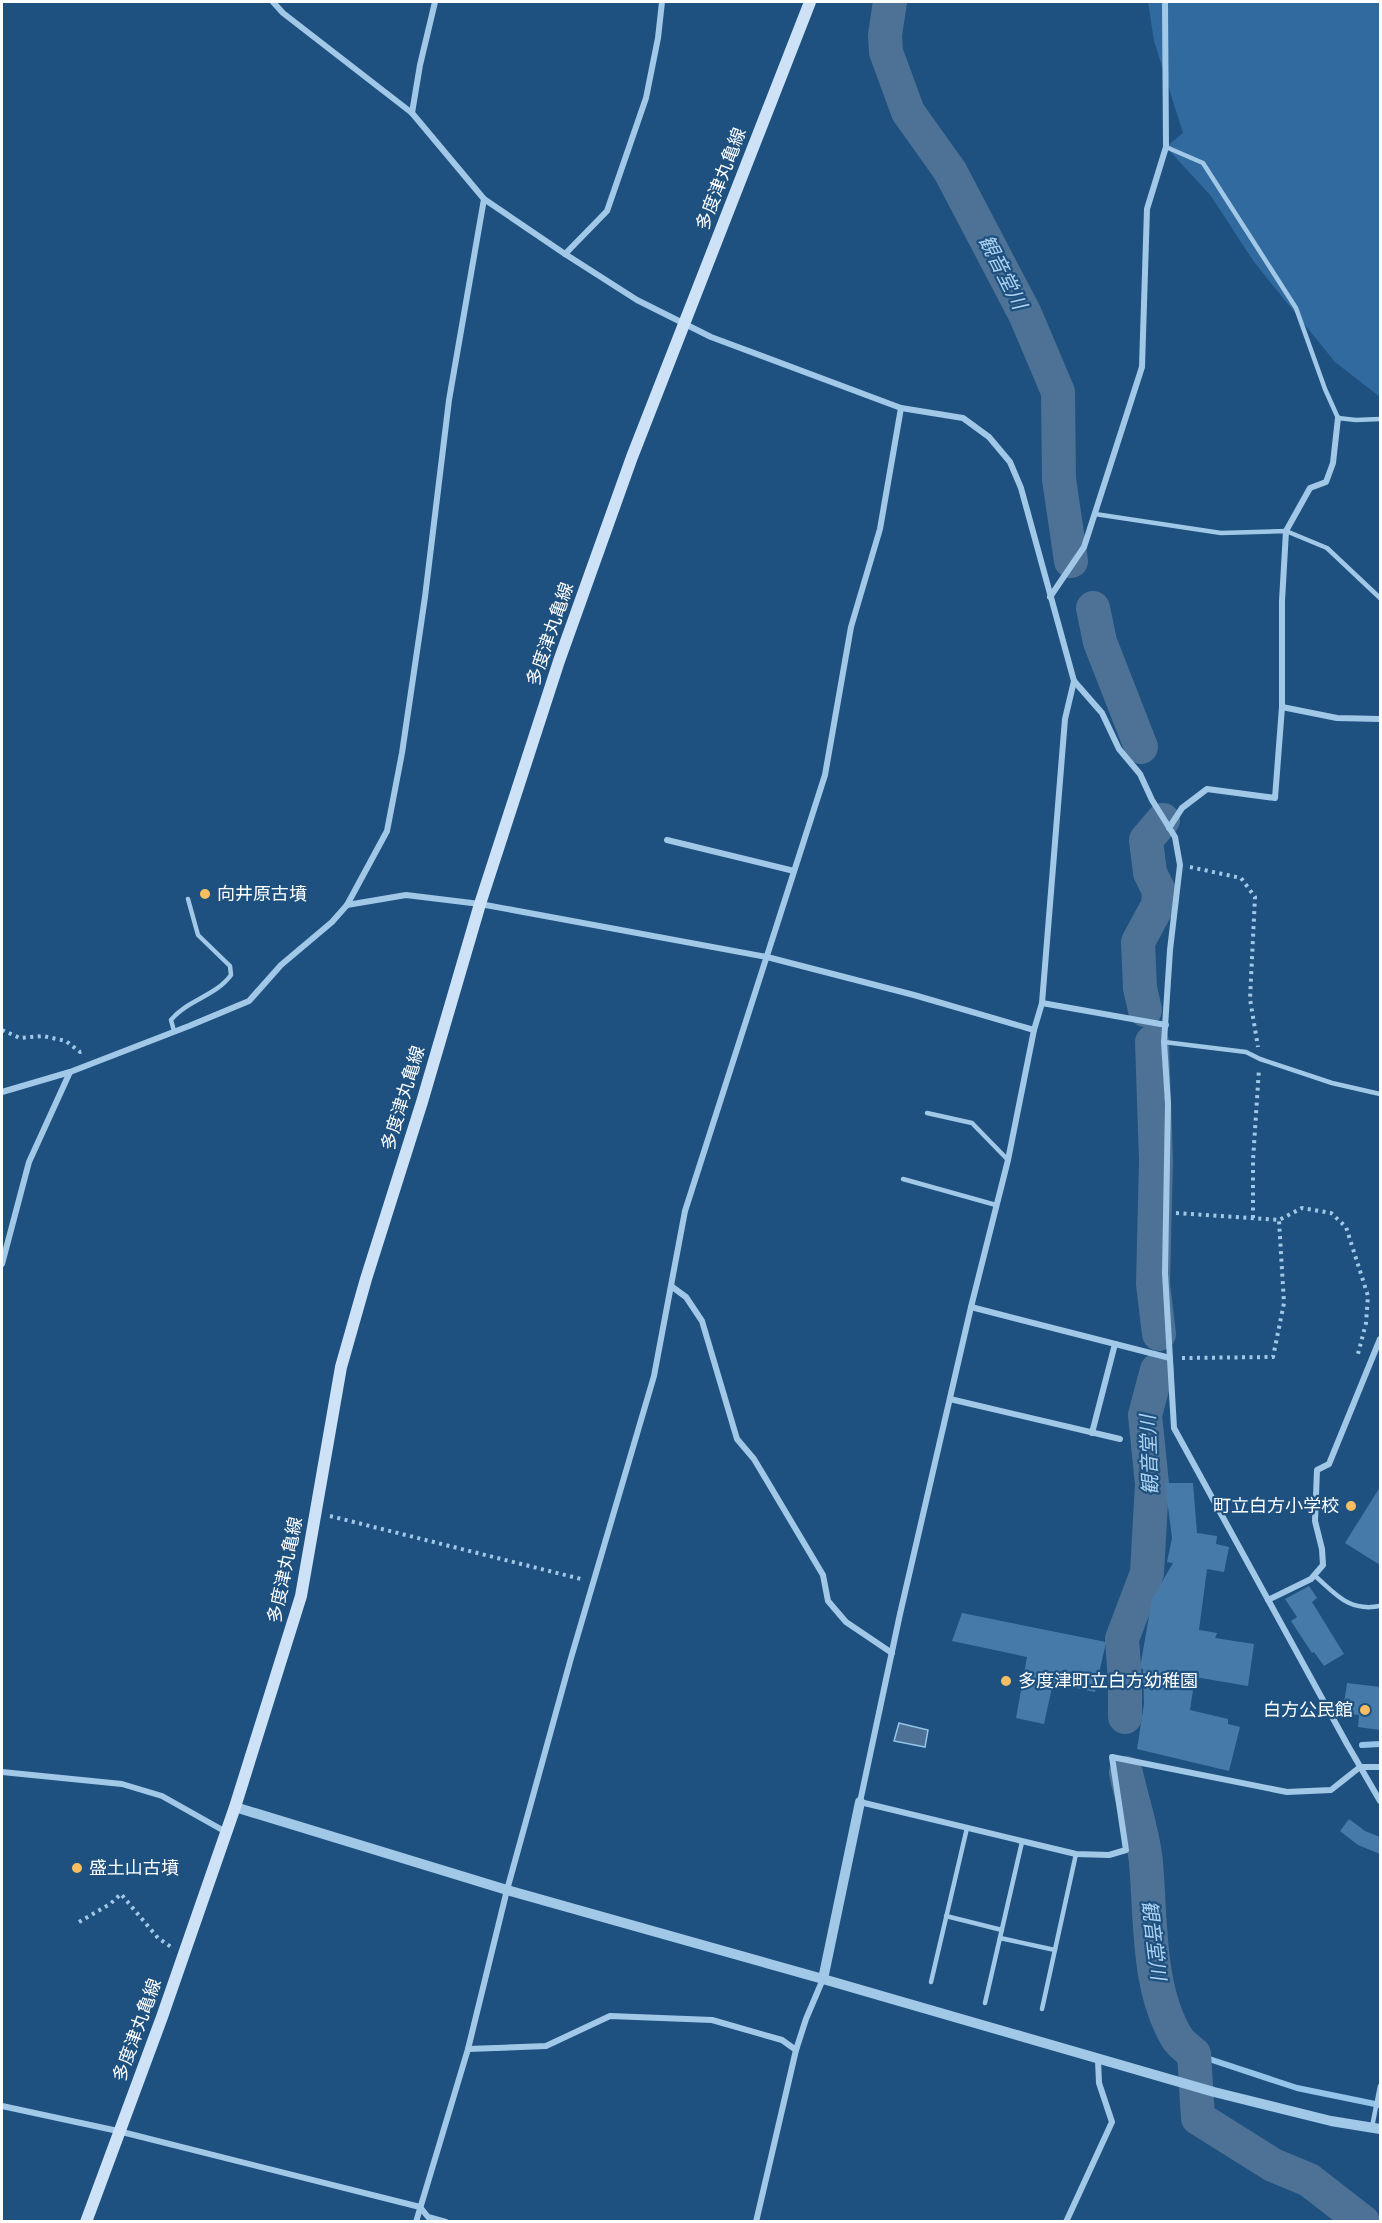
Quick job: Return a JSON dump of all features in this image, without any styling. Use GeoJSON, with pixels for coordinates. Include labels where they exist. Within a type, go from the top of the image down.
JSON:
{"type":"FeatureCollection","features":[{"type":"Feature","properties":{"kind":"main road","name":"多度津丸亀線"},"geometry":{"type":"LineString","coordinates":[[86,2222],[184,1956],[235,1807],[301,1596],[341,1367],[480,904],[563,650],[632,457],[810,2]]}},
{"type":"Feature","properties":{"kind":"street"},"geometry":{"type":"LineString","coordinates":[[273,2],[283,13],[412,113],[484,199],[637,300],[711,337],[901,408],[963,418],[989,436],[1010,462],[1021,488],[1074,681],[1102,713],[1119,749],[1140,774],[1152,800],[1175,837],[1180,865],[1170,950],[1164,1042],[1168,1104],[1165,1274],[1174,1428],[1380,1801]]}},
{"type":"Feature","properties":{"kind":"street"},"geometry":{"type":"LineString","coordinates":[[412,113],[420,65],[435,2]]}},
{"type":"Feature","properties":{"kind":"street"},"geometry":{"type":"LineString","coordinates":[[565,254],[607,210],[646,98],[658,38],[662,2]]}},
{"type":"Feature","properties":{"kind":"street"},"geometry":{"type":"LineString","coordinates":[[1050,597],[1084,547],[1142,367],[1147,209],[1166,147],[1165,2]]}},
{"type":"Feature","properties":{"kind":"street"},"geometry":{"type":"LineString","coordinates":[[2,1092],[70,1072],[249,1000],[281,965],[332,922],[346,905],[387,831],[402,753],[425,597],[449,400],[484,199]]}},
{"type":"Feature","properties":{"kind":"street"},"geometry":{"type":"LineString","coordinates":[[416,2222],[468,2049],[507,1890],[654,1376],[685,1211],[752,996],[767,957],[825,775],[851,627],[880,529],[901,408]]}},
{"type":"Feature","properties":{"kind":"street"},"geometry":{"type":"LineString","coordinates":[[1169,828],[1182,808],[1207,789],[1275,798],[1282,707],[1282,601],[1286,531],[1310,488],[1326,482],[1333,463],[1338,418]]}},
{"type":"Feature","properties":{"kind":"street"},"geometry":{"type":"LineString","coordinates":[[756,2222],[796,2049],[806,2019],[824,1979],[892,1653],[971,1307],[1008,1160],[1034,1030],[1042,1003],[1065,719],[1074,681]]}},
{"type":"Feature","properties":{"kind":"street"},"geometry":{"type":"LineString","coordinates":[[1282,707],[1337,718],[1380,719]]}},
{"type":"Feature","properties":{"kind":"street"},"geometry":{"type":"LineString","coordinates":[[667,840],[794,871]]}},
{"type":"Feature","properties":{"kind":"street"},"geometry":{"type":"LineString","coordinates":[[346,905],[406,895],[480,904],[767,957],[914,995],[1034,1030]]}},
{"type":"Feature","properties":{"kind":"street"},"geometry":{"type":"LineString","coordinates":[[1042,1003],[1166,1025]]}},
{"type":"Feature","properties":{"kind":"street"},"geometry":{"type":"LineString","coordinates":[[2,1264],[29,1162],[70,1072]]}},
{"type":"Feature","properties":{"kind":"street"},"geometry":{"type":"LineString","coordinates":[[671,1286],[686,1297],[702,1321],[737,1438],[754,1459],[823,1575],[828,1601],[846,1622],[892,1653]]}},
{"type":"Feature","properties":{"kind":"street"},"geometry":{"type":"LineString","coordinates":[[971,1307],[1170,1358]]}},
{"type":"Feature","properties":{"kind":"street"},"geometry":{"type":"LineString","coordinates":[[1268,1600],[1311,1579],[1323,1565],[1322,1549],[1314,1521],[1317,1470],[1329,1464],[1380,1339]]}},
{"type":"Feature","properties":{"kind":"street"},"geometry":{"type":"LineString","coordinates":[[1092,1433],[1115,1344]]}},
{"type":"Feature","properties":{"kind":"street"},"geometry":{"type":"LineString","coordinates":[[950,1399],[1120,1439]]}},
{"type":"Feature","properties":{"kind":"street"},"geometry":{"type":"LineString","coordinates":[[860,1802],[1076,1854],[1109,1855],[1126,1850],[1112,1756],[1287,1792],[1331,1790],[1360,1767],[1380,1767]]}},
{"type":"Feature","properties":{"kind":"street"},"geometry":{"type":"LineString","coordinates":[[2,1772],[132,1787],[162,1796],[226,1833]]}},
{"type":"Feature","properties":{"kind":"street"},"geometry":{"type":"LineString","coordinates":[[235,1807],[507,1890],[824,1979],[1098,2060],[1214,2092],[1376,2129]]}},
{"type":"Feature","properties":{"kind":"street"},"geometry":{"type":"LineString","coordinates":[[468,2049],[546,2046],[610,2016],[712,2020],[782,2040],[796,2049]]}},
{"type":"Feature","properties":{"kind":"street"},"geometry":{"type":"LineString","coordinates":[[1066,2222],[1112,2122],[1099,2083],[1098,2060]]}},
{"type":"Feature","properties":{"kind":"street"},"geometry":{"type":"LineString","coordinates":[[2,2106],[118,2131],[420,2207],[428,2217],[447,2222]]}},
{"type":"Feature","properties":{"kind":"lane"},"geometry":{"type":"LineString","coordinates":[[1166,147],[1203,163],[1296,308],[1338,418],[1380,419]]}},
{"type":"Feature","properties":{"kind":"lane"},"geometry":{"type":"LineString","coordinates":[[1095,514],[1221,533],[1286,531],[1327,548],[1380,598]]}},
{"type":"Feature","properties":{"kind":"lane"},"geometry":{"type":"LineString","coordinates":[[174,1031],[171,1020],[180,1009],[225,983],[231,975],[230,966],[198,935],[188,899]]}},
{"type":"Feature","properties":{"kind":"lane"},"geometry":{"type":"LineString","coordinates":[[1164,1042],[1246,1052],[1260,1059],[1332,1083],[1380,1094]]}},
{"type":"Feature","properties":{"kind":"lane"},"geometry":{"type":"LineString","coordinates":[[927,1113],[972,1123],[1008,1160]]}},
{"type":"Feature","properties":{"kind":"lane"},"geometry":{"type":"LineString","coordinates":[[903,1179],[996,1205]]}},
{"type":"Feature","properties":{"kind":"lane"},"geometry":{"type":"LineString","coordinates":[[1314,1575],[1348,1603],[1365,1609],[1380,1606]]}},
{"type":"Feature","properties":{"kind":"lane"},"geometry":{"type":"LineString","coordinates":[[931,1982],[967,1828]]}},
{"type":"Feature","properties":{"kind":"lane"},"geometry":{"type":"LineString","coordinates":[[985,2003],[1022,1842]]}},
{"type":"Feature","properties":{"kind":"lane"},"geometry":{"type":"LineString","coordinates":[[1042,2009],[1076,1854]]}},
{"type":"Feature","properties":{"kind":"lane"},"geometry":{"type":"LineString","coordinates":[[946,1916],[1002,1930]]}},
{"type":"Feature","properties":{"kind":"lane"},"geometry":{"type":"LineString","coordinates":[[1000,1938],[1054,1950]]}},
{"type":"Feature","properties":{"kind":"lane"},"geometry":{"type":"LineString","coordinates":[[1376,2129],[1375,2112],[1380,2086]]}},
{"type":"Feature","properties":{"kind":"path"},"geometry":{"type":"LineString","coordinates":[[1180,865],[1241,878],[1255,897],[1250,999],[1260,1059],[1253,1160],[1253,1218]]}},
{"type":"Feature","properties":{"kind":"path"},"geometry":{"type":"LineString","coordinates":[[2,1030],[20,1038],[43,1036],[66,1041],[80,1052],[90,1051]]}},
{"type":"Feature","properties":{"kind":"path"},"geometry":{"type":"LineString","coordinates":[[1167,1213],[1279,1220],[1302,1208],[1331,1213],[1346,1227],[1368,1296],[1366,1323],[1358,1358]]}},
{"type":"Feature","properties":{"kind":"path"},"geometry":{"type":"LineString","coordinates":[[1170,1358],[1273,1358],[1284,1303],[1279,1220]]}},
{"type":"Feature","properties":{"kind":"path"},"geometry":{"type":"LineString","coordinates":[[316,1513],[594,1582]]}},
{"type":"Feature","properties":{"kind":"path"},"geometry":{"type":"LineString","coordinates":[[79,1922],[110,1904],[121,1893],[158,1938],[184,1956]]}},
{"type":"Feature","properties":{"kind":"shaded area"},"geometry":{"type":"Polygon","coordinates":[[[1148,2],[1380,2],[1380,397],[1335,362],[1254,262],[1211,196],[1166,147],[1183,133],[1154,41],[1148,2]]]}},
{"type":"Feature","properties":{"kind":"shaded area"},"geometry":{"type":"Polygon","coordinates":[[[899,1723],[928,1730],[925,1747],[894,1741],[899,1723]]]}},
{"type":"Feature","properties":{"kind":"building"},"geometry":{"type":"Polygon","coordinates":[[[1165,1483],[1193,1483],[1197,1533],[1217,1536],[1216,1544],[1229,1547],[1224,1572],[1207,1569],[1199,1630],[1217,1633],[1215,1638],[1254,1644],[1248,1686],[1195,1677],[1190,1710],[1228,1719],[1228,1724],[1240,1727],[1229,1771],[1137,1749],[1144,1704],[1143,1669],[1140,1668],[1152,1599],[1173,1563],[1167,1562],[1172,1538],[1165,1483]]]}},
{"type":"Feature","properties":{"kind":"building"},"geometry":{"type":"Polygon","coordinates":[[[1380,1487],[1380,1565],[1345,1543],[1380,1487]]]}},
{"type":"Feature","properties":{"kind":"building"},"geometry":{"type":"Polygon","coordinates":[[[1309,1586],[1317,1598],[1312,1602],[1344,1654],[1324,1666],[1314,1652],[1312,1653],[1291,1621],[1297,1617],[1285,1599],[1309,1586]]]}},
{"type":"Feature","properties":{"kind":"building"},"geometry":{"type":"Polygon","coordinates":[[[962,1613],[1106,1642],[1095,1692],[1053,1683],[1044,1724],[1016,1718],[1027,1657],[952,1641],[962,1613]]]}},
{"type":"Feature","properties":{"kind":"building","name":"白方公民館"},"geometry":{"type":"Polygon","coordinates":[[[1347,1683],[1380,1687],[1380,1730],[1358,1727],[1359,1715],[1349,1714],[1350,1705],[1344,1704],[1347,1683]]]}},
{"type":"Feature","properties":{"kind":"building"},"geometry":{"type":"Polygon","coordinates":[[[1349,1819],[1365,1831],[1380,1837],[1380,1854],[1358,1845],[1340,1831],[1349,1819]]]}},
{"type":"Feature","properties":{"kind":"waterway","name":"観音堂川"},"geometry":{"type":"LineString","coordinates":[[890,2],[885,35],[886,52],[908,112],[950,171],[1025,314],[1058,392],[1059,479],[1071,561]]}},
{"type":"Feature","properties":{"kind":"waterway","name":"観音堂川"},"geometry":{"type":"LineString","coordinates":[[1093,608],[1100,642],[1141,747]]}},
{"type":"Feature","properties":{"kind":"waterway","name":"観音堂川"},"geometry":{"type":"LineString","coordinates":[[1145,1010],[1140,988],[1138,942],[1158,905],[1159,891],[1150,873],[1146,840],[1163,820]]}},
{"type":"Feature","properties":{"kind":"waterway","name":"観音堂川"},"geometry":{"type":"LineString","coordinates":[[1152,1042],[1156,1160],[1153,1284],[1159,1334]]}},
{"type":"Feature","properties":{"kind":"waterway","name":"観音堂川"},"geometry":{"type":"LineString","coordinates":[[1125,1717],[1122,1639],[1147,1573],[1152,1484],[1145,1415],[1157,1370]]}},
{"type":"Feature","properties":{"kind":"waterway"},"geometry":{"type":"LineString","coordinates":[[1362,1745],[1380,1744]]}},
{"type":"Feature","properties":{"kind":"waterway","name":"観音堂川"},"geometry":{"type":"LineString","coordinates":[[1126,1773],[1145,1853],[1155,1975],[1167,2018],[1179,2040],[1194,2054],[1198,2118],[1273,2165],[1309,2180],[1363,2222]]}},
{"type":"Feature","properties":{"kind":"waterway"},"geometry":{"type":"LineString","coordinates":[[1194,2054],[1297,2088],[1380,2105]]}},
{"type":"Feature","properties":{"kind":"place","name":"向井原古墳"},"geometry":{"type":"Point","coordinates":[205,894]}},
{"type":"Feature","properties":{"kind":"place","name":"町立白方小学校"},"geometry":{"type":"Point","coordinates":[1351,1506]}},
{"type":"Feature","properties":{"kind":"place","name":"多度津町立白方幼稚園"},"geometry":{"type":"Point","coordinates":[1006,1681]}},
{"type":"Feature","properties":{"kind":"place","name":"白方公民館"},"geometry":{"type":"Point","coordinates":[1365,1710]}},
{"type":"Feature","properties":{"kind":"place","name":"盛土山古墳"},"geometry":{"type":"Point","coordinates":[77,1868]}}]}
